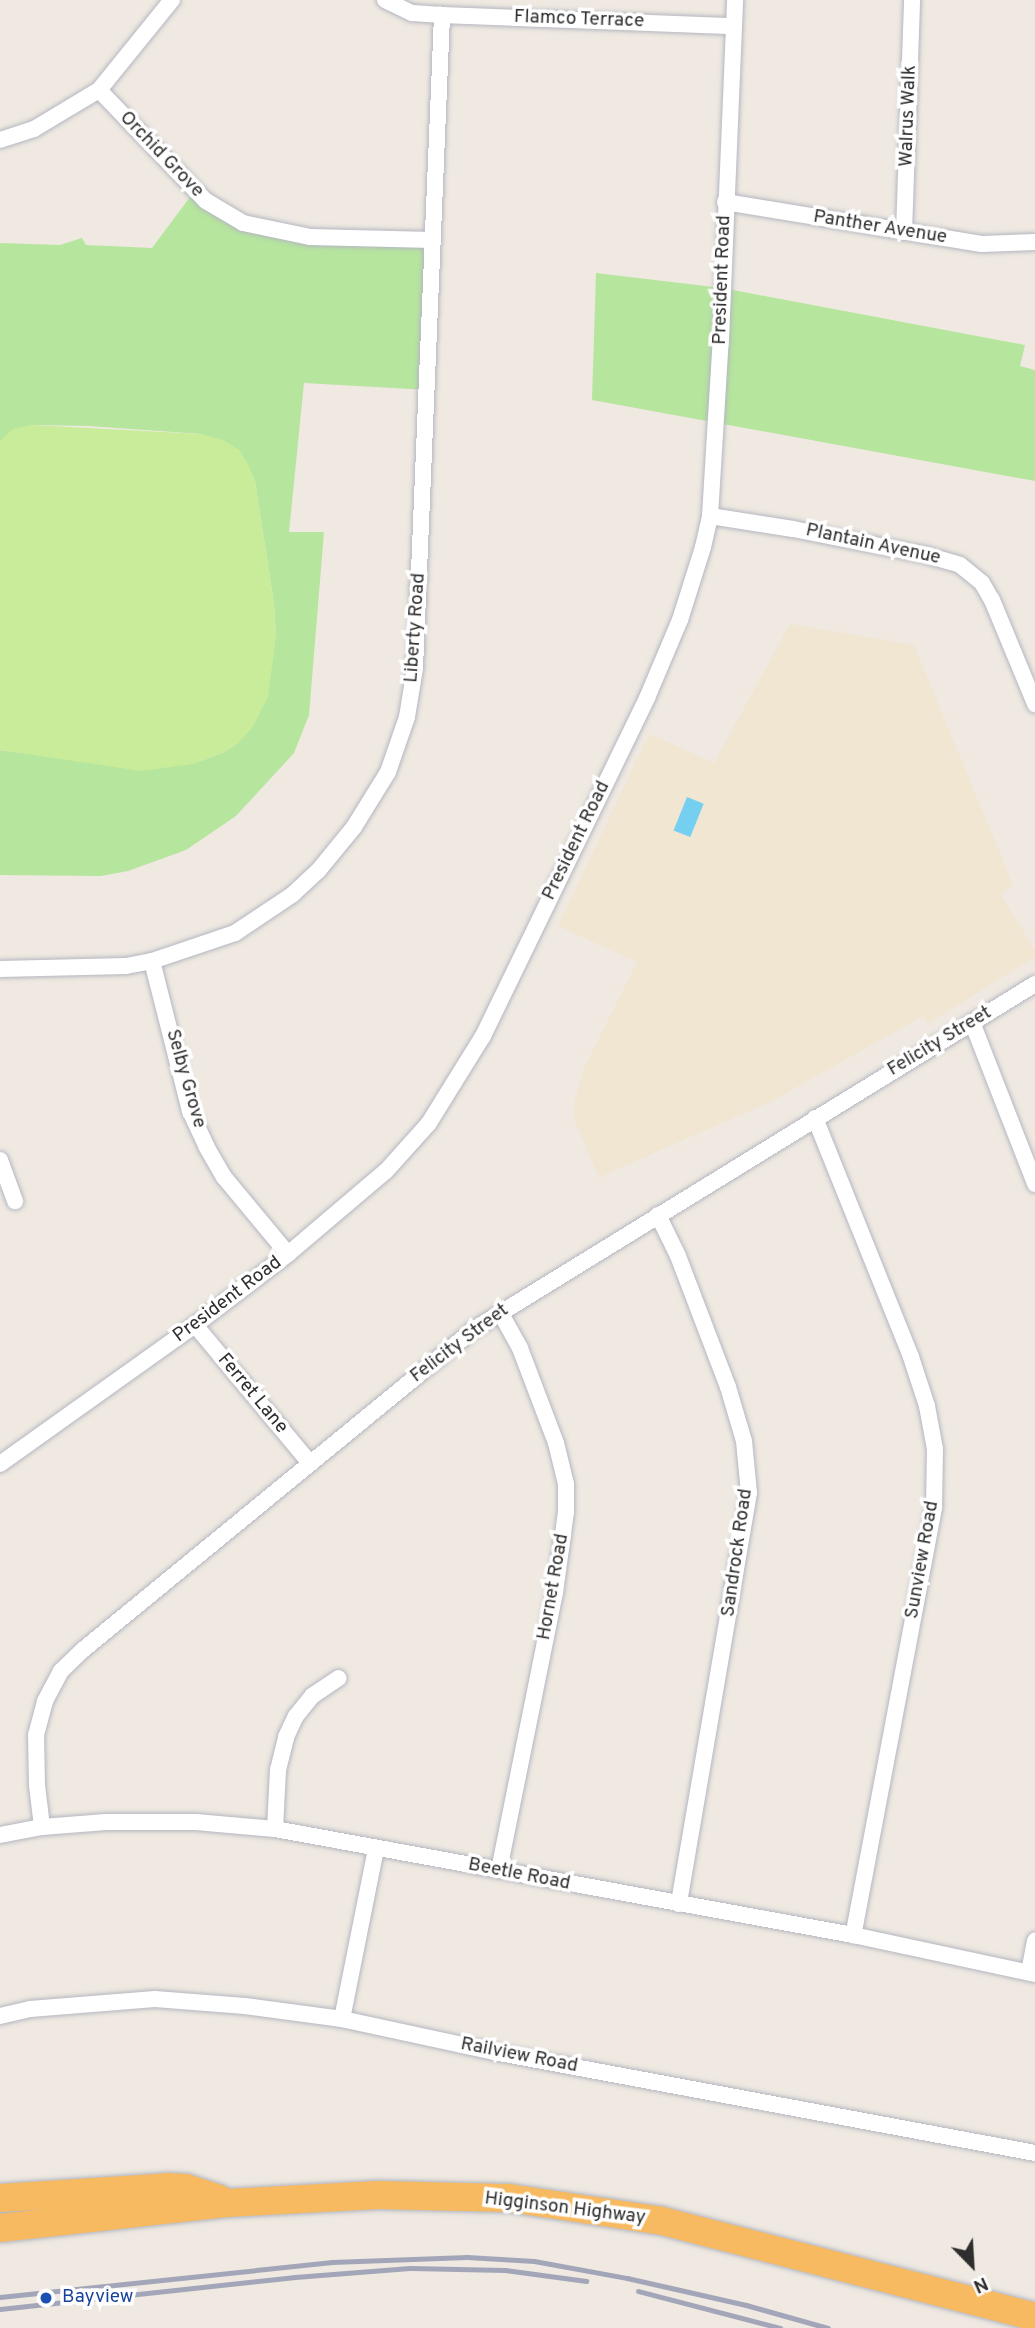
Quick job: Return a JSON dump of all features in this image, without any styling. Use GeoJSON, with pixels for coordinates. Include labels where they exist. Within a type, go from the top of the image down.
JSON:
{"type":"FeatureCollection","features":[{"type":"Feature","properties":{"kind":"highway"},"geometry":{"type":"LineString","coordinates":[[0,2198],[168,2187],[206,2193],[227,2203]]}},
{"type":"Feature","properties":{"kind":"highway","name":"Higginson Highway"},"geometry":{"type":"LineString","coordinates":[[0,2228],[227,2203],[378,2195],[509,2198],[662,2221],[1035,2317]]}},
{"type":"Feature","properties":{"kind":"street"},"geometry":{"type":"LineString","coordinates":[[0,140],[34,129],[99,90],[172,0]]}},
{"type":"Feature","properties":{"kind":"street","name":"Flamco Terrace"},"geometry":{"type":"LineString","coordinates":[[385,0],[412,13],[734,26]]}},
{"type":"Feature","properties":{"kind":"street","name":"President Road"},"geometry":{"type":"LineString","coordinates":[[0,1464],[195,1325],[288,1254],[386,1171],[412,1144],[461,1076],[483,1037],[647,698],[680,620],[710,516],[721,337],[735,0]]}},
{"type":"Feature","properties":{"kind":"street","name":"Walrus Walk"},"geometry":{"type":"LineString","coordinates":[[904,232],[912,0]]}},
{"type":"Feature","properties":{"kind":"street","name":"Liberty Road"},"geometry":{"type":"LineString","coordinates":[[0,969],[101,967],[152,961],[235,933],[300,887],[334,854],[388,772],[411,700],[415,668],[442,15]]}},
{"type":"Feature","properties":{"kind":"street","name":"Orchid Grove"},"geometry":{"type":"LineString","coordinates":[[99,90],[206,201],[243,223],[310,237],[433,240]]}},
{"type":"Feature","properties":{"kind":"street","name":"Panther Avenue"},"geometry":{"type":"LineString","coordinates":[[725,202],[982,244],[1035,242]]}},
{"type":"Feature","properties":{"kind":"street","name":"Plantain Avenue"},"geometry":{"type":"LineString","coordinates":[[710,516],[806,531],[926,555],[960,565],[982,583],[992,600],[1035,704]]}},
{"type":"Feature","properties":{"kind":"street","name":"Selby Grove"},"geometry":{"type":"LineString","coordinates":[[152,961],[190,1111],[206,1146],[223,1177],[288,1254]]}},
{"type":"Feature","properties":{"kind":"street","name":"Felicity Street"},"geometry":{"type":"LineString","coordinates":[[42,1827],[37,1785],[36,1735],[45,1701],[61,1671],[309,1462],[500,1312],[1035,984]]}},
{"type":"Feature","properties":{"kind":"street"},"geometry":{"type":"LineString","coordinates":[[972,1022],[1035,1184]]}},
{"type":"Feature","properties":{"kind":"street","name":"Sunview Road"},"geometry":{"type":"LineString","coordinates":[[815,1118],[911,1357],[928,1406],[935,1449],[934,1508],[853,1935]]}},
{"type":"Feature","properties":{"kind":"street"},"geometry":{"type":"LineString","coordinates":[[0,1160],[15,1201]]}},
{"type":"Feature","properties":{"kind":"street","name":"Sandrock Road"},"geometry":{"type":"LineString","coordinates":[[658,1214],[728,1387],[744,1441],[749,1493],[679,1904]]}},
{"type":"Feature","properties":{"kind":"street","name":"Hornet Road"},"geometry":{"type":"LineString","coordinates":[[499,1870],[555,1592],[566,1512],[566,1484],[556,1443],[520,1348],[500,1312]]}},
{"type":"Feature","properties":{"kind":"street","name":"Ferret Lane"},"geometry":{"type":"LineString","coordinates":[[195,1325],[309,1462]]}},
{"type":"Feature","properties":{"kind":"street"},"geometry":{"type":"LineString","coordinates":[[275,1829],[278,1770],[286,1737],[296,1716],[312,1696],[339,1678]]}},
{"type":"Feature","properties":{"kind":"street","name":"Beetle Road"},"geometry":{"type":"LineString","coordinates":[[0,1835],[42,1827],[196,1822],[275,1829],[853,1935],[1032,1973]]}},
{"type":"Feature","properties":{"kind":"street"},"geometry":{"type":"LineString","coordinates":[[342,2020],[376,1849]]}},
{"type":"Feature","properties":{"kind":"street"},"geometry":{"type":"LineString","coordinates":[[1032,1973],[1035,1941]]}},
{"type":"Feature","properties":{"kind":"street","name":"Railview Road"},"geometry":{"type":"LineString","coordinates":[[0,2016],[30,2008],[95,2001],[165,1999],[233,2004],[342,2020],[494,2052],[1035,2153]]}},
{"type":"Feature","properties":{"kind":"shaded area"},"geometry":{"type":"Polygon","coordinates":[[[790,624],[914,645],[1013,885],[1001,895],[1035,950],[1035,957],[927,1024],[923,1016],[770,1102],[599,1177],[574,1120],[574,1104],[583,1070],[637,962],[558,926],[649,734],[714,763],[790,624]]]}},
{"type":"Feature","properties":{"kind":"green space"},"geometry":{"type":"Polygon","coordinates":[[[193,193],[243,224],[434,241],[429,390],[304,383],[289,532],[324,532],[309,715],[294,753],[236,816],[186,850],[128,871],[101,876],[0,875],[0,750],[51,757],[192,764],[222,753],[238,743],[276,636],[274,604],[255,481],[239,450],[201,434],[89,426],[32,425],[0,441],[0,243],[60,245],[82,238],[86,245],[152,248],[193,193]]]}},
{"type":"Feature","properties":{"kind":"green space"},"geometry":{"type":"Polygon","coordinates":[[[596,273],[722,288],[1025,345],[1020,366],[1035,370],[1035,481],[592,400],[596,273]]]}},
{"type":"Feature","properties":{"kind":"green space"},"geometry":{"type":"Polygon","coordinates":[[[32,425],[201,434],[223,440],[239,450],[247,462],[255,481],[274,604],[276,636],[268,697],[252,728],[238,743],[222,753],[192,764],[141,771],[0,750],[0,441],[13,429],[32,425]]]}},
{"type":"Feature","properties":{"kind":"water"},"geometry":{"type":"Polygon","coordinates":[[[687,797],[704,804],[690,837],[674,830],[687,797]]]}},
{"type":"Feature","properties":{"kind":"railway"},"geometry":{"type":"LineString","coordinates":[[0,2297],[332,2262],[467,2257],[534,2261],[627,2278],[746,2305],[828,2328]]}},
{"type":"Feature","properties":{"kind":"railway"},"geometry":{"type":"LineString","coordinates":[[0,2309],[295,2277],[410,2268],[505,2270],[586,2281]]}},
{"type":"Feature","properties":{"kind":"railway"},"geometry":{"type":"LineString","coordinates":[[638,2291],[780,2328]]}},
{"type":"Feature","properties":{"kind":"place","name":"Bayview"},"geometry":{"type":"Point","coordinates":[46,2298]}}]}
